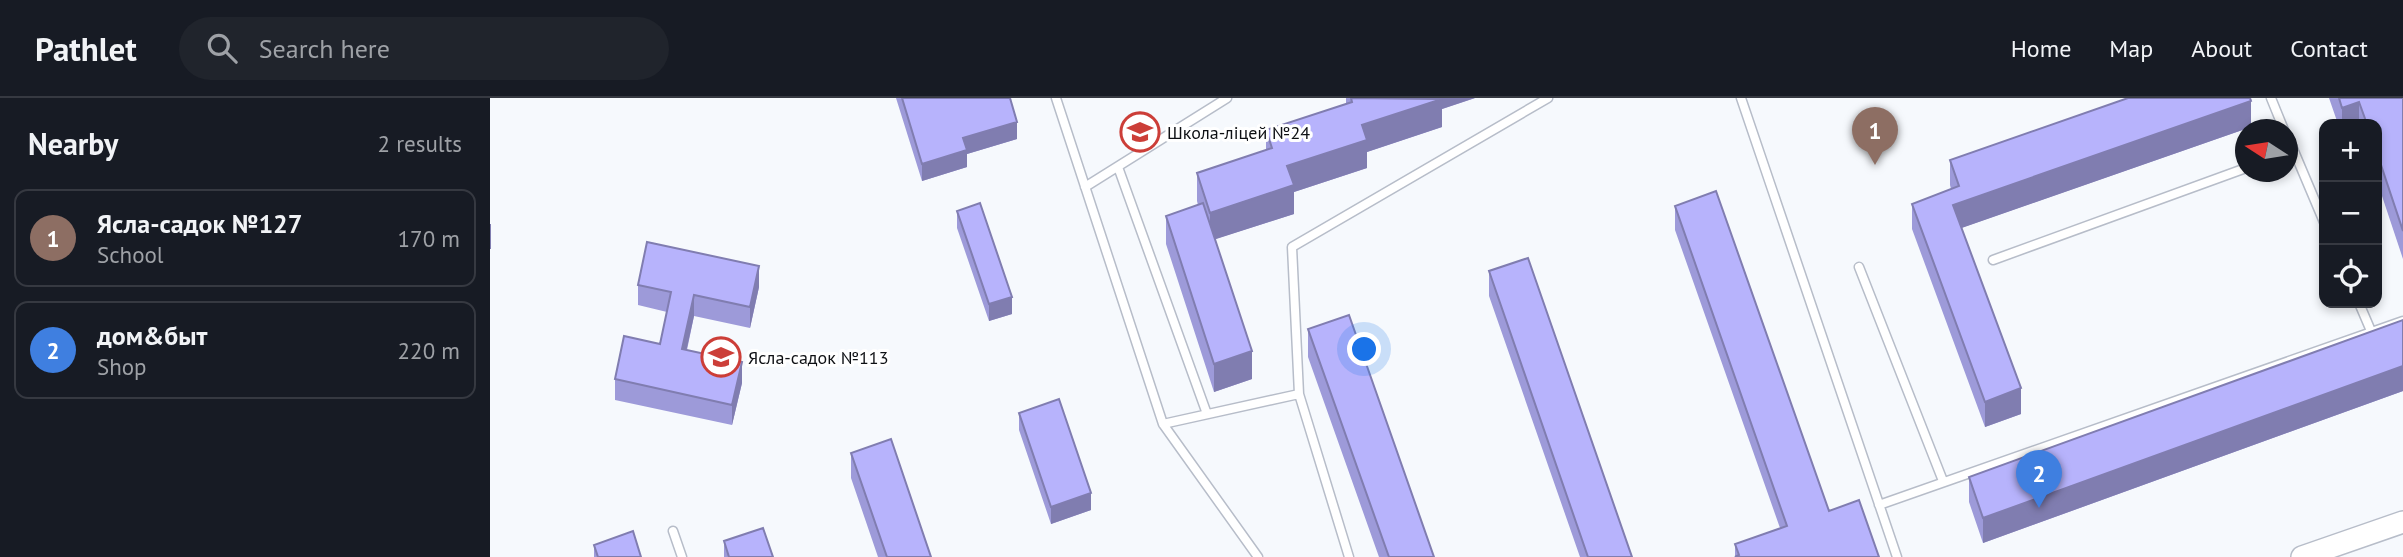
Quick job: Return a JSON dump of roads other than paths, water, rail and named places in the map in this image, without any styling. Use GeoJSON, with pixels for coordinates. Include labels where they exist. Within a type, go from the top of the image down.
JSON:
{"type":"FeatureCollection","features":[{"type":"Feature","properties":{"kind":"street"},"geometry":{"type":"LineString","coordinates":[[2302,557],[2333,552],[2403,522]]}},
{"type":"Feature","properties":{"kind":"lane"},"geometry":{"type":"LineString","coordinates":[[1056,98],[1163,424],[1258,557]]}},
{"type":"Feature","properties":{"kind":"lane"},"geometry":{"type":"LineString","coordinates":[[1085,187],[1227,98]]}},
{"type":"Feature","properties":{"kind":"lane"},"geometry":{"type":"LineString","coordinates":[[1349,557],[1299,394],[1292,247],[1548,98]]}},
{"type":"Feature","properties":{"kind":"lane"},"geometry":{"type":"LineString","coordinates":[[1741,98],[1897,557]]}},
{"type":"Feature","properties":{"kind":"lane"},"geometry":{"type":"LineString","coordinates":[[2270,98],[2279,119]]}},
{"type":"Feature","properties":{"kind":"lane"},"geometry":{"type":"LineString","coordinates":[[1118,167],[1206,414]]}},
{"type":"Feature","properties":{"kind":"lane"},"geometry":{"type":"LineString","coordinates":[[2298,168],[2319,212]]}},
{"type":"Feature","properties":{"kind":"lane"},"geometry":{"type":"LineString","coordinates":[[1993,260],[2235,172]]}},
{"type":"Feature","properties":{"kind":"lane"},"geometry":{"type":"LineString","coordinates":[[1859,267],[1943,481]]}},
{"type":"Feature","properties":{"kind":"lane"},"geometry":{"type":"LineString","coordinates":[[2361,308],[2371,331]]}},
{"type":"Feature","properties":{"kind":"lane"},"geometry":{"type":"LineString","coordinates":[[1879,505],[2403,321]]}},
{"type":"Feature","properties":{"kind":"lane"},"geometry":{"type":"LineString","coordinates":[[1163,424],[1299,394]]}},
{"type":"Feature","properties":{"kind":"lane"},"geometry":{"type":"LineString","coordinates":[[673,531],[682,557]]}},
{"type":"Feature","properties":{"kind":"place","name":"Школа-ліцей №24"},"geometry":{"type":"Point","coordinates":[1140,132]}},
{"type":"Feature","properties":{"kind":"place","name":"Ясла-садок №127"},"geometry":{"type":"Point","coordinates":[1875,165]}},
{"type":"Feature","properties":{"kind":"place","name":"Ясла-садок №113"},"geometry":{"type":"Point","coordinates":[721,357]}},
{"type":"Feature","properties":{"kind":"place","name":"дом&быт"},"geometry":{"type":"Point","coordinates":[2039,508]}}]}
